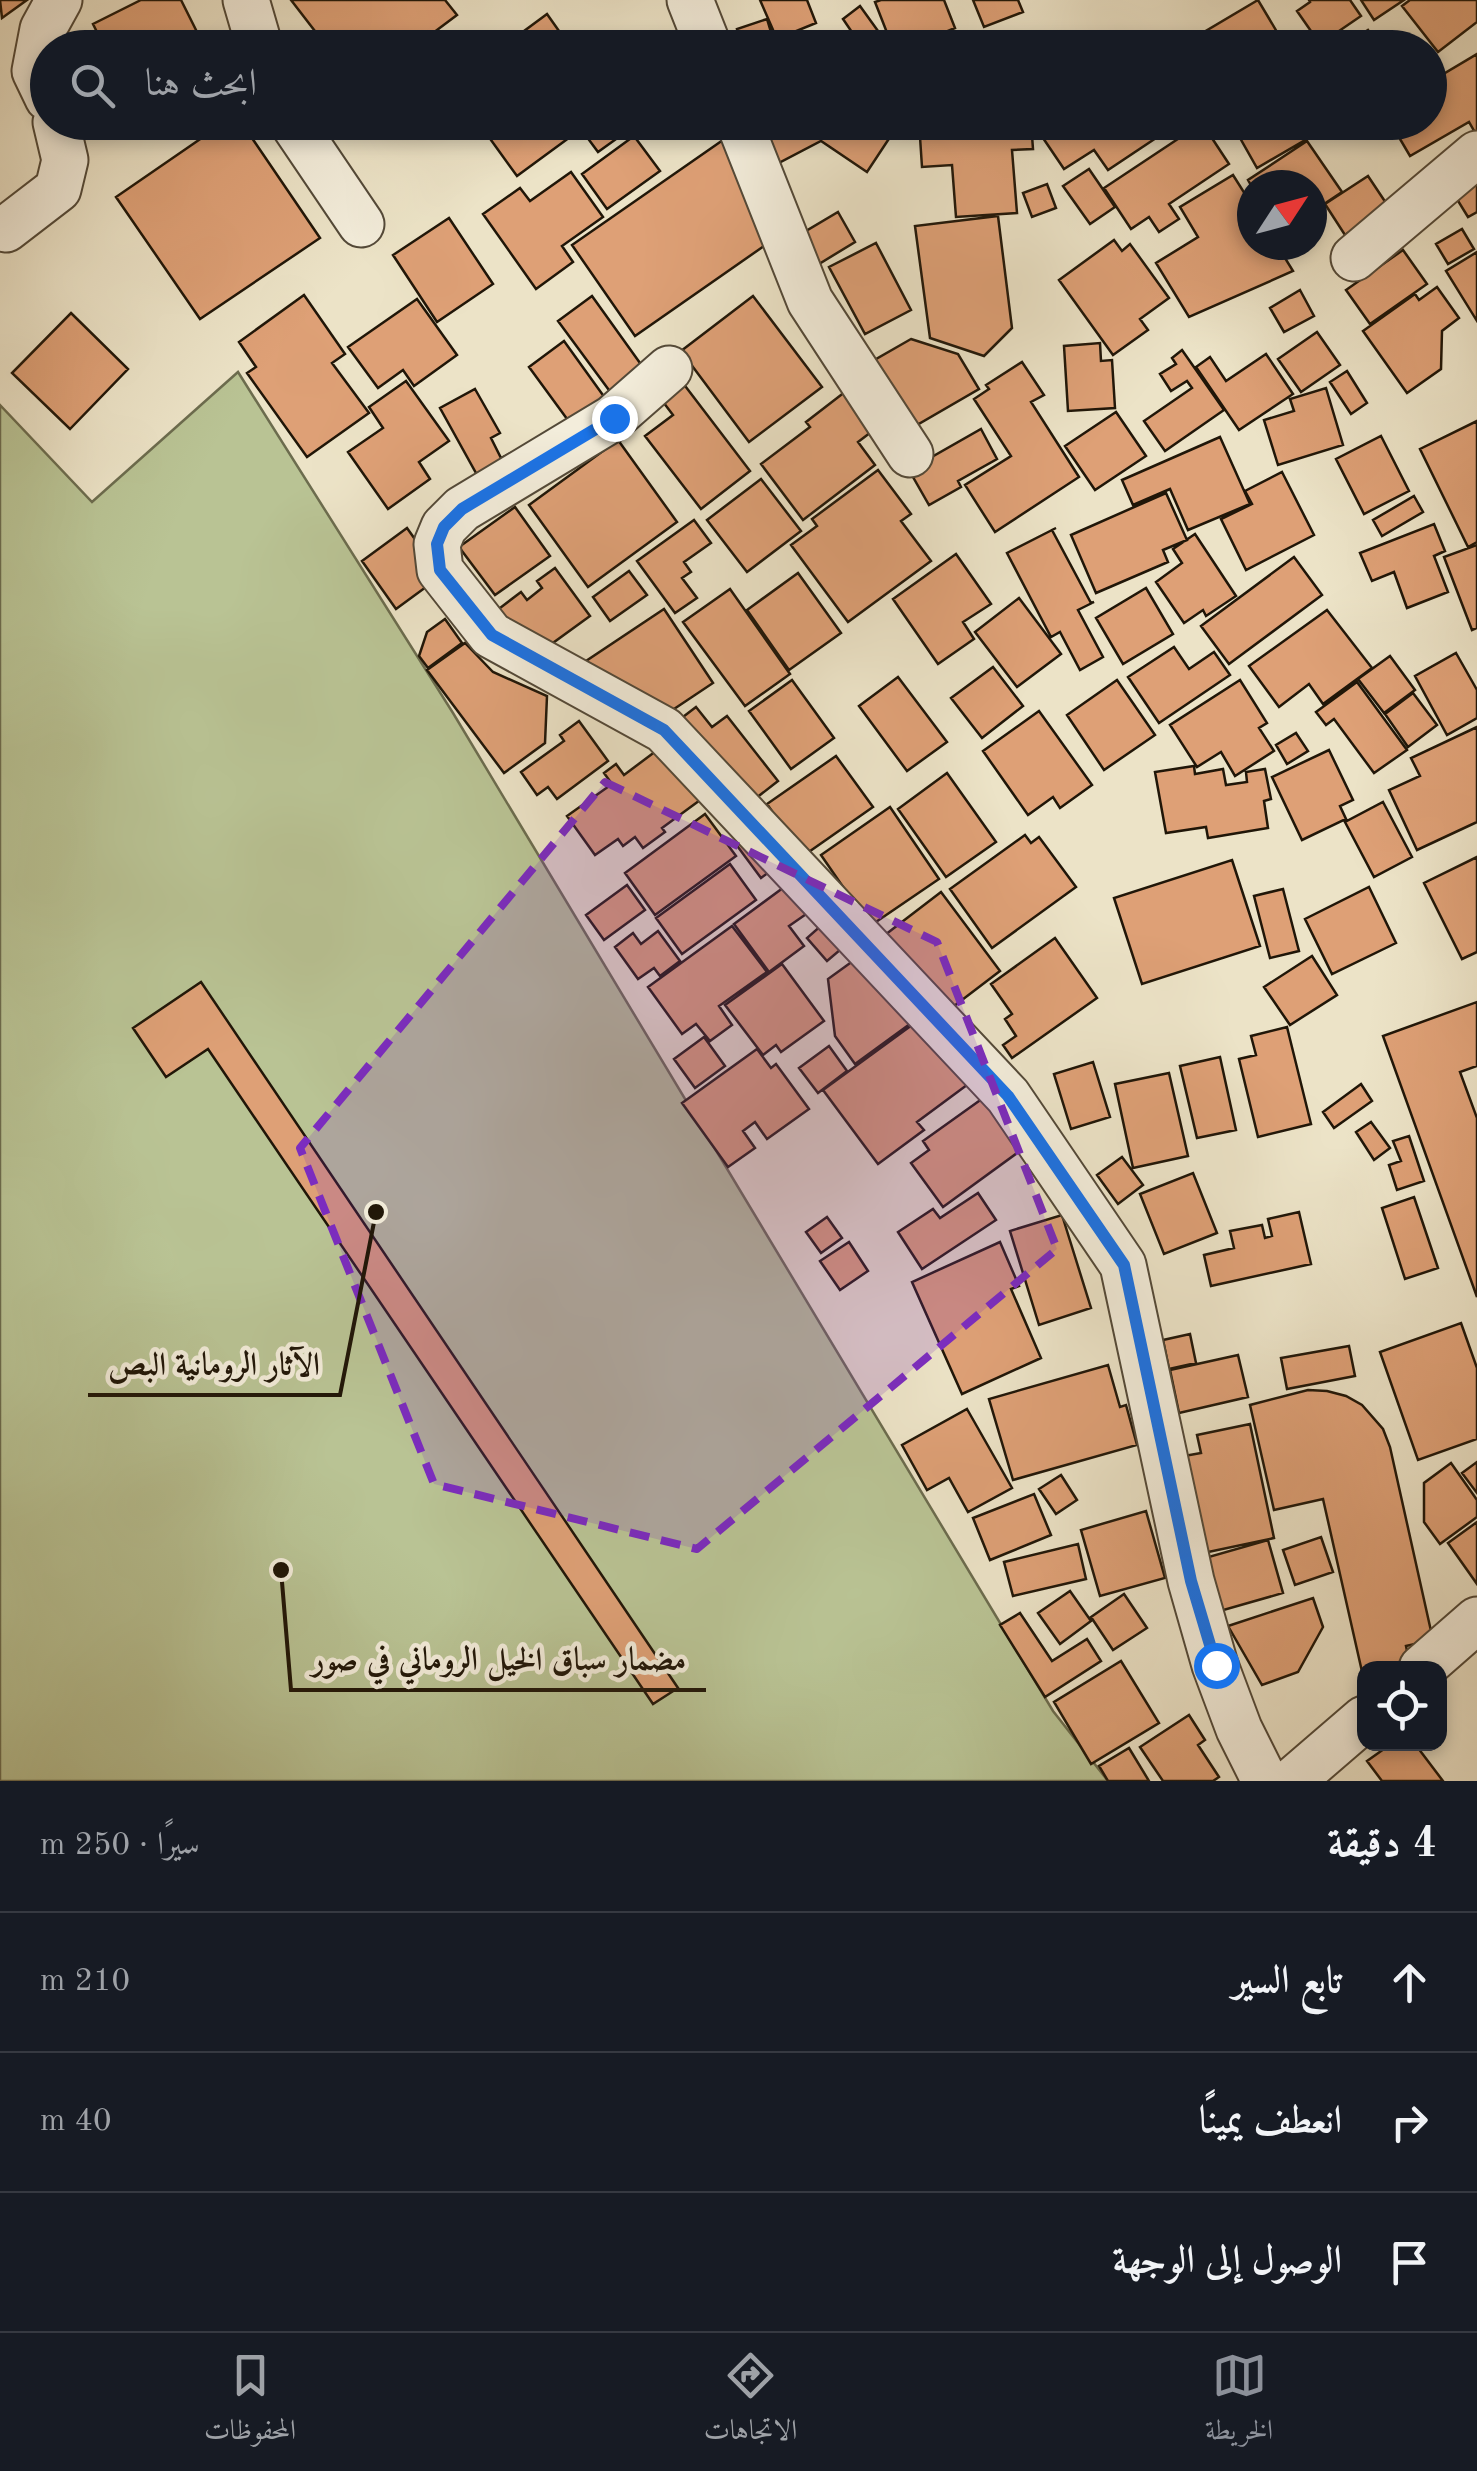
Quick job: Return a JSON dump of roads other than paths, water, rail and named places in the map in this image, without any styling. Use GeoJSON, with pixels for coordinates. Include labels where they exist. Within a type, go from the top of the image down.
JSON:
{"type":"FeatureCollection","features":[{"type":"Feature","properties":{"kind":"street"},"geometry":{"type":"LineString","coordinates":[[43,30],[59,0]]}},
{"type":"Feature","properties":{"kind":"street"},"geometry":{"type":"LineString","coordinates":[[246,0],[255,30]]}},
{"type":"Feature","properties":{"kind":"street"},"geometry":{"type":"LineString","coordinates":[[690,0],[702,30]]}},
{"type":"Feature","properties":{"kind":"street"},"geometry":{"type":"LineString","coordinates":[[6,229],[58,189],[64,160],[60,140]]}},
{"type":"Feature","properties":{"kind":"street"},"geometry":{"type":"LineString","coordinates":[[304,140],[361,224]]}},
{"type":"Feature","properties":{"kind":"street"},"geometry":{"type":"LineString","coordinates":[[746,140],[810,301],[910,454]]}},
{"type":"Feature","properties":{"kind":"street"},"geometry":{"type":"LineString","coordinates":[[1354,258],[1477,154]]}},
{"type":"Feature","properties":{"kind":"street"},"geometry":{"type":"LineString","coordinates":[[669,369],[614,418],[462,509],[444,527],[437,544],[440,570],[492,635],[664,730],[1008,1096],[1124,1265],[1191,1581],[1221,1681],[1265,1781]]}},
{"type":"Feature","properties":{"kind":"street"},"geometry":{"type":"LineString","coordinates":[[1430,1661],[1477,1620]]}},
{"type":"Feature","properties":{"kind":"street"},"geometry":{"type":"LineString","coordinates":[[1292,1781],[1357,1725]]}},
{"type":"Feature","properties":{"kind":"place","name":"الآثار الرومانية البص"},"geometry":{"type":"Point","coordinates":[376,1212]}},
{"type":"Feature","properties":{"kind":"place","name":"مضمار سباق الخيل الروماني في صور"},"geometry":{"type":"Point","coordinates":[281,1570]}}]}
